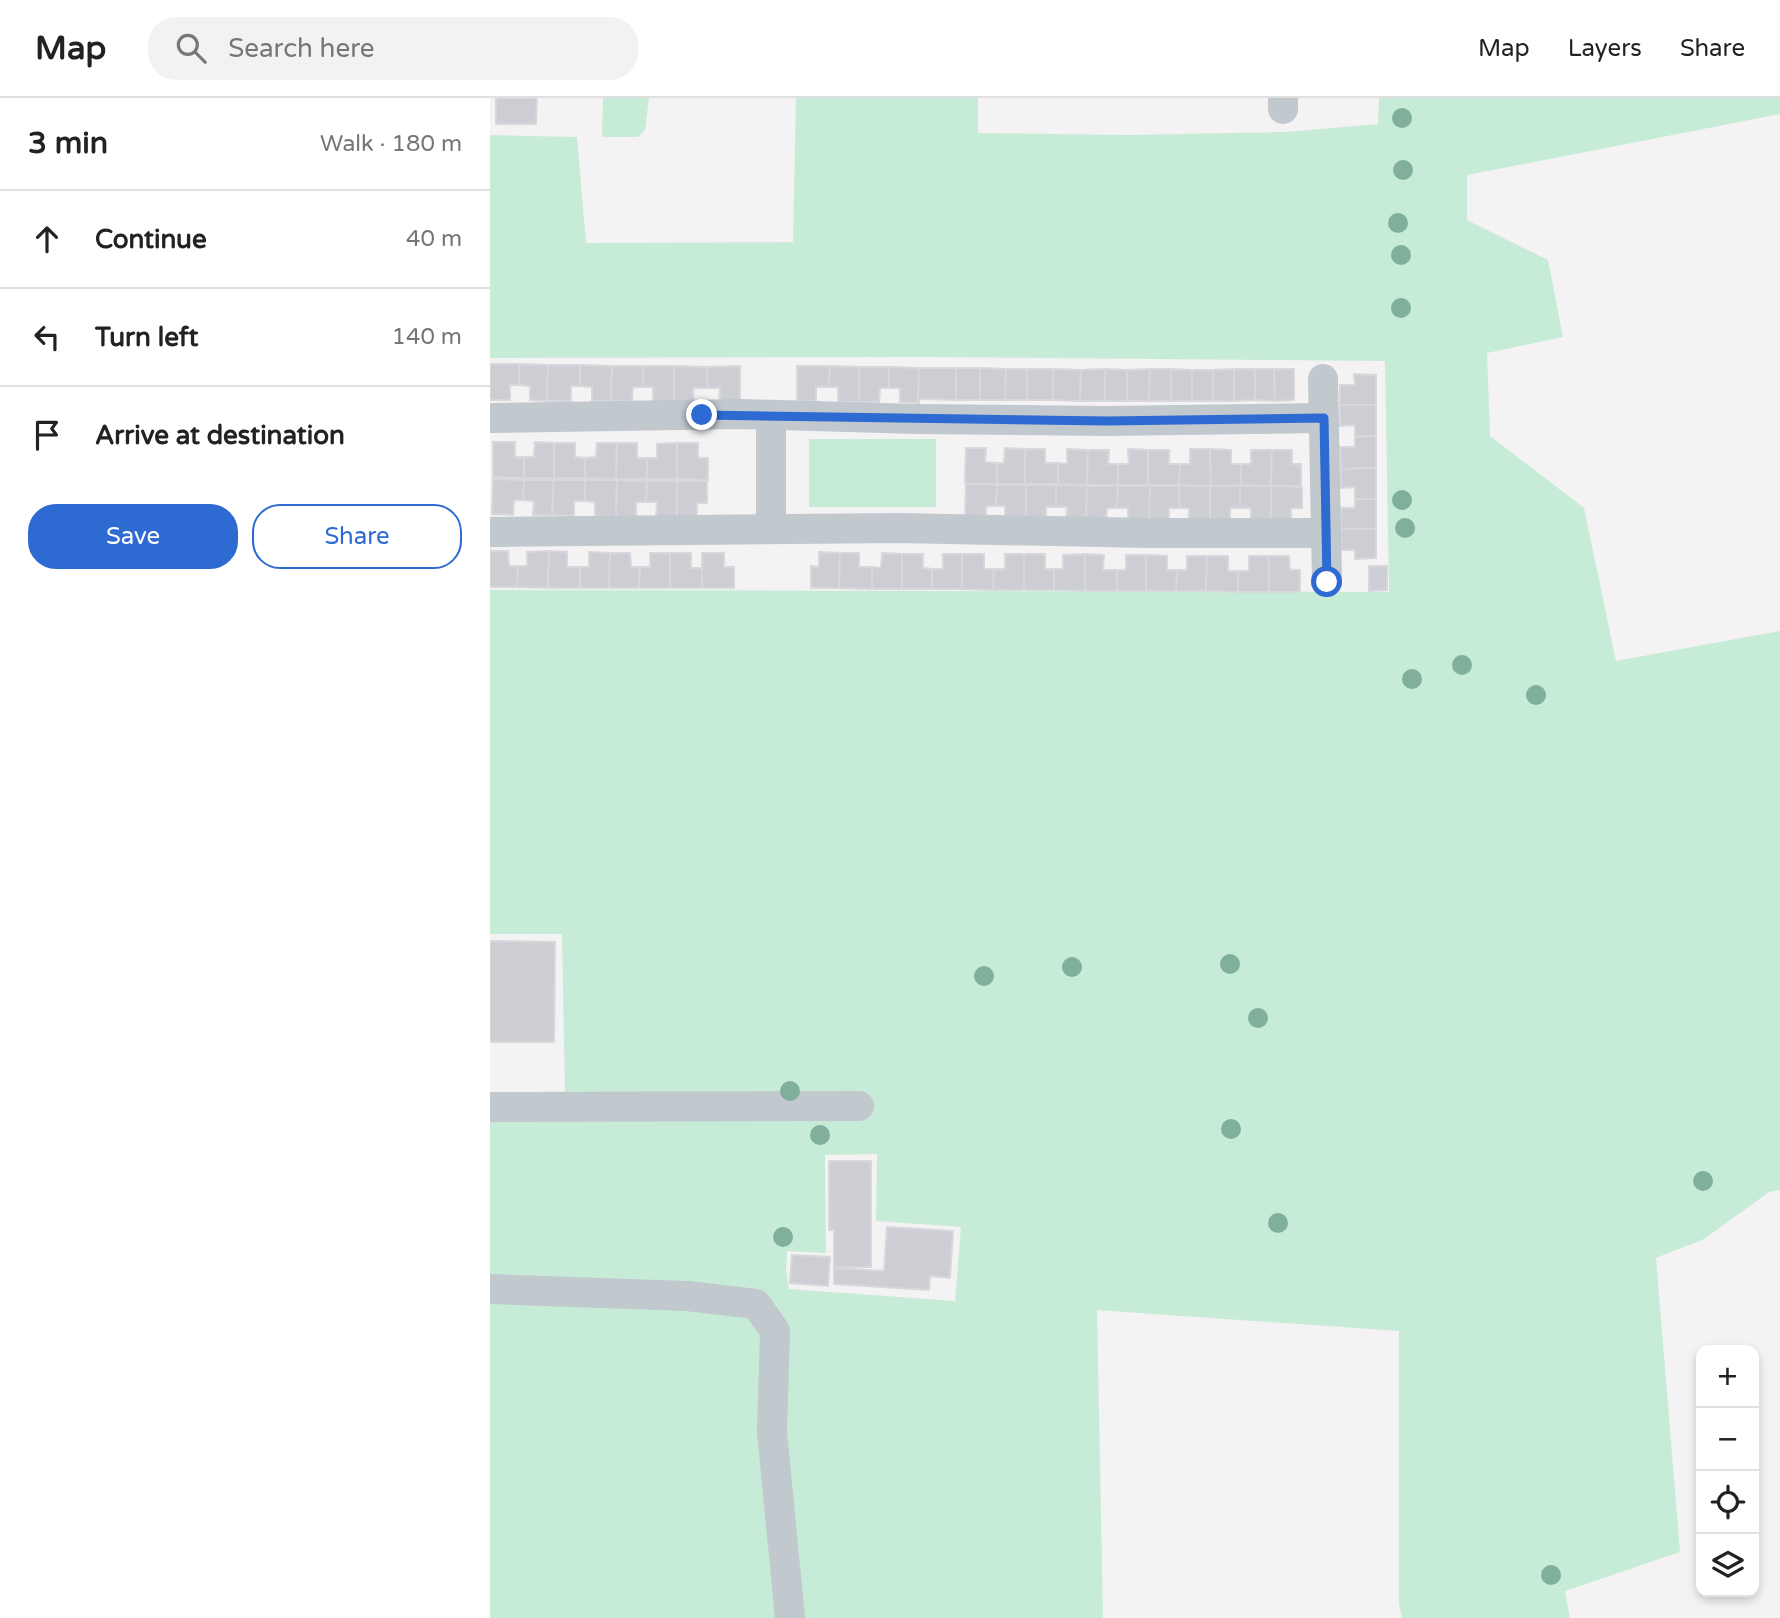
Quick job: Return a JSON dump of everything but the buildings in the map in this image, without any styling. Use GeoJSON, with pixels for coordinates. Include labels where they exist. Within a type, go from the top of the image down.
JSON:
{"type":"FeatureCollection","features":[{"type":"Feature","properties":{"kind":"street"},"geometry":{"type":"LineString","coordinates":[[1323,379],[1327,582]]}},
{"type":"Feature","properties":{"kind":"street"},"geometry":{"type":"LineString","coordinates":[[490,418],[771,415],[1107,421],[1324,418]]}},
{"type":"Feature","properties":{"kind":"street"},"geometry":{"type":"LineString","coordinates":[[771,415],[771,528]]}},
{"type":"Feature","properties":{"kind":"street"},"geometry":{"type":"LineString","coordinates":[[490,532],[900,528],[1326,533]]}},
{"type":"Feature","properties":{"kind":"street"},"geometry":{"type":"LineString","coordinates":[[490,1107],[859,1106]]}},
{"type":"Feature","properties":{"kind":"street"},"geometry":{"type":"LineString","coordinates":[[490,1289],[687,1296],[756,1304],[775,1331],[772,1432],[790,1618]]}},
{"type":"Feature","properties":{"kind":"green space"},"geometry":{"type":"Polygon","coordinates":[[[603,98],[649,98],[645,130],[638,137],[602,137],[603,98]]]}},
{"type":"Feature","properties":{"kind":"green space"},"geometry":{"type":"Polygon","coordinates":[[[796,98],[978,98],[978,133],[1128,135],[1286,132],[1378,124],[1379,98],[1780,98],[1780,114],[1467,175],[1467,220],[1548,260],[1563,337],[1487,353],[1490,436],[1584,508],[1616,661],[1780,631],[1780,1190],[1769,1192],[1704,1239],[1656,1258],[1680,1552],[1565,1591],[1570,1618],[1402,1618],[1399,1604],[1399,1331],[1097,1310],[1103,1618],[490,1618],[490,1120],[565,1096],[562,934],[490,934],[490,590],[1389,592],[1385,361],[924,357],[490,358],[490,135],[577,137],[586,243],[793,242],[796,98]],[[877,1154],[825,1155],[826,1253],[787,1251],[789,1289],[955,1301],[961,1227],[876,1221],[877,1154]]]}},
{"type":"Feature","properties":{"kind":"green space"},"geometry":{"type":"Polygon","coordinates":[[[809,439],[936,439],[936,507],[809,507],[809,439]]]}},
{"type":"Feature","properties":{"kind":"route"},"geometry":{"type":"LineString","coordinates":[[702,415],[1107,421],[1324,418],[1327,582]]}}]}
